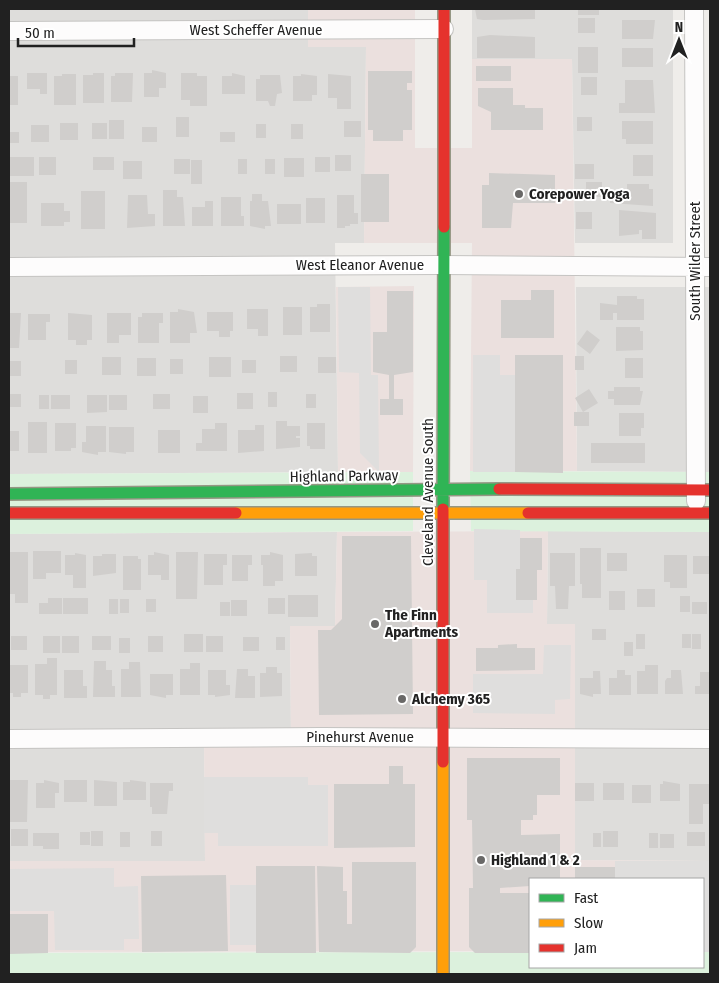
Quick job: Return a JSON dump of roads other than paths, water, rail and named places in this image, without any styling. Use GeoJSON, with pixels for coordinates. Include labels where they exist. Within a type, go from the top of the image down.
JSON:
{"type":"FeatureCollection","features":[{"type":"Feature","properties":{"kind":"street","name":"Cleveland Avenue South"},"geometry":{"type":"LineString","coordinates":[[443,974],[442,265],[444,9]]}},
{"type":"Feature","properties":{"kind":"street","name":"South Wilder Street"},"geometry":{"type":"LineString","coordinates":[[694,9],[702,267],[703,513]]}},
{"type":"Feature","properties":{"kind":"street","name":"West Scheffer Avenue"},"geometry":{"type":"LineString","coordinates":[[9,31],[444,30]]}},
{"type":"Feature","properties":{"kind":"street","name":"West Eleanor Avenue"},"geometry":{"type":"LineString","coordinates":[[9,267],[442,265],[702,267]]}},
{"type":"Feature","properties":{"kind":"street","name":"Highland Parkway"},"geometry":{"type":"LineString","coordinates":[[9,494],[443,489],[703,490]]}},
{"type":"Feature","properties":{"kind":"street"},"geometry":{"type":"LineString","coordinates":[[9,513],[703,513]]}},
{"type":"Feature","properties":{"kind":"street","name":"Pinehurst Avenue"},"geometry":{"type":"LineString","coordinates":[[9,739],[710,739]]}},
{"type":"Feature","properties":{"kind":"place","name":"Corepower Yoga"},"geometry":{"type":"Point","coordinates":[519,194]}},
{"type":"Feature","properties":{"kind":"place","name":"The Finn Apartments"},"geometry":{"type":"Point","coordinates":[375,624]}},
{"type":"Feature","properties":{"kind":"place","name":"Alchemy 365"},"geometry":{"type":"Point","coordinates":[402,699]}},
{"type":"Feature","properties":{"kind":"place","name":"Highland 1 & 2"},"geometry":{"type":"Point","coordinates":[481,860]}}]}
